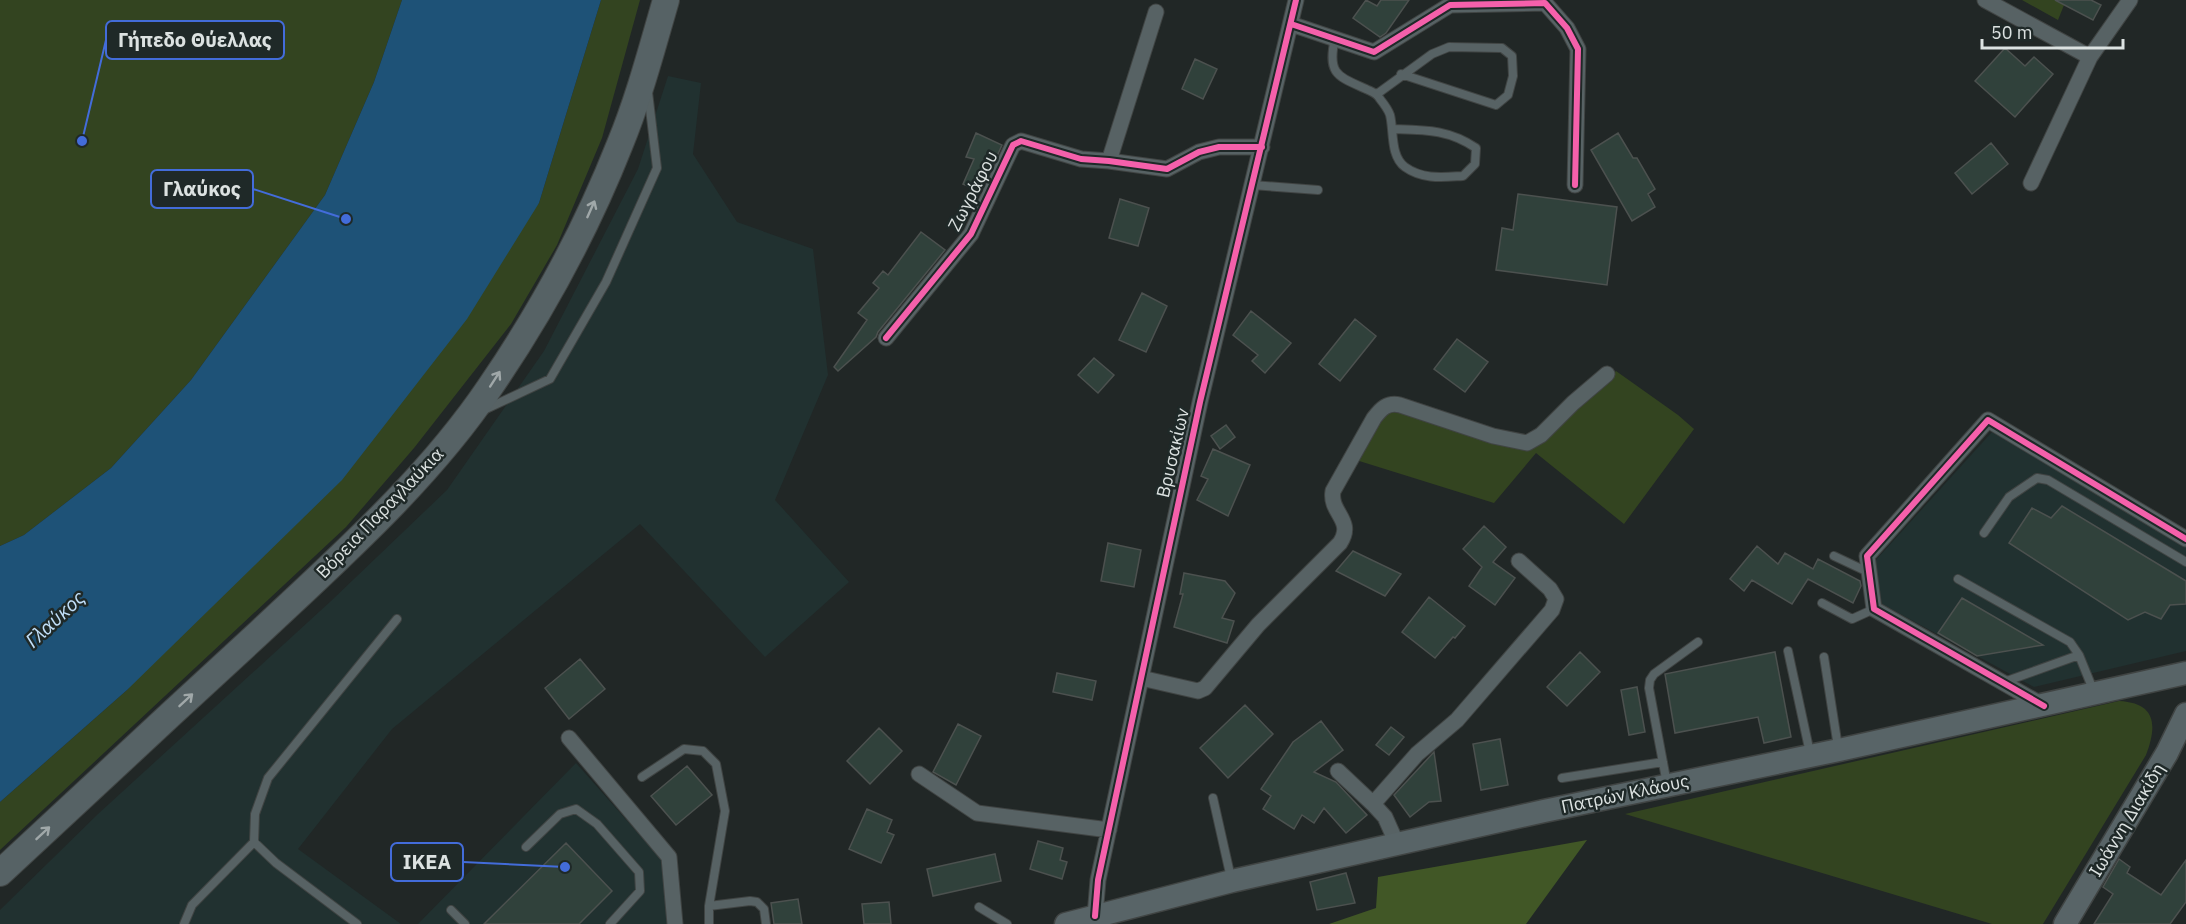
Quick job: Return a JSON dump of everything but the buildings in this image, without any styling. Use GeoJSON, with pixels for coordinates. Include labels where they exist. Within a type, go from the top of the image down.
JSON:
{"type":"FeatureCollection","features":[{"type":"Feature","properties":{"kind":"main road","name":"Βόρεια Παραγλαύκια"},"geometry":{"type":"LineString","coordinates":[[0,873],[310,585],[429,465],[489,389],[548,296],[620,144],[645,73],[666,0]]}},
{"type":"Feature","properties":{"kind":"main road","name":"Πατρών Κλάους"},"geometry":{"type":"LineString","coordinates":[[1066,924],[1232,881],[1396,844],[2044,706],[2186,673]]}},
{"type":"Feature","properties":{"kind":"main road","name":"Ιωάννη Διακίδη"},"geometry":{"type":"LineString","coordinates":[[2065,924],[2161,763],[2186,714]]}},
{"type":"Feature","properties":{"kind":"street","name":"Βρυσακίων"},"geometry":{"type":"LineString","coordinates":[[1095,916],[1095,893],[1200,402],[1296,0]]}},
{"type":"Feature","properties":{"kind":"street"},"geometry":{"type":"LineString","coordinates":[[1985,0],[2090,57]]}},
{"type":"Feature","properties":{"kind":"street"},"geometry":{"type":"LineString","coordinates":[[2031,183],[2090,57],[2130,0]]}},
{"type":"Feature","properties":{"kind":"street"},"geometry":{"type":"LineString","coordinates":[[1291,24],[1374,52],[1450,5],[1545,3],[1567,28],[1578,49],[1575,185]]}},
{"type":"Feature","properties":{"kind":"street"},"geometry":{"type":"LineString","coordinates":[[1108,161],[1156,12]]}},
{"type":"Feature","properties":{"kind":"street","name":"Ζωγράφου"},"geometry":{"type":"LineString","coordinates":[[886,338],[971,234],[1013,145],[1021,141],[1081,159],[1167,169],[1199,152],[1219,147],[1262,147]]}},
{"type":"Feature","properties":{"kind":"street"},"geometry":{"type":"LineString","coordinates":[[1141,678],[1198,691],[1205,688],[1258,625],[1340,543],[1344,537],[1345,526],[1332,503],[1333,491],[1374,418],[1383,408],[1391,404],[1400,405],[1493,436],[1527,443],[1541,435],[1607,374]]}},
{"type":"Feature","properties":{"kind":"street"},"geometry":{"type":"LineString","coordinates":[[2044,706],[1874,609],[1867,556],[1988,420],[2184,533]]}},
{"type":"Feature","properties":{"kind":"street"},"geometry":{"type":"LineString","coordinates":[[1374,804],[1417,754],[1457,720],[1552,610],[1556,599],[1550,589],[1519,561]]}},
{"type":"Feature","properties":{"kind":"street"},"geometry":{"type":"LineString","coordinates":[[569,738],[669,857],[675,924]]}},
{"type":"Feature","properties":{"kind":"street"},"geometry":{"type":"LineString","coordinates":[[1338,771],[1385,817],[1396,844]]}},
{"type":"Feature","properties":{"kind":"street"},"geometry":{"type":"LineString","coordinates":[[919,774],[977,813],[1109,830]]}},
{"type":"Feature","properties":{"kind":"lane"},"geometry":{"type":"LineString","coordinates":[[1335,38],[1332,52],[1333,66],[1338,76],[1377,94],[1389,113],[1396,155],[1405,167],[1432,178],[1463,176],[1475,164],[1476,148],[1462,138],[1438,131],[1392,129]]}},
{"type":"Feature","properties":{"kind":"lane"},"geometry":{"type":"LineString","coordinates":[[1377,94],[1401,74],[1432,54],[1449,47],[1502,48],[1512,56],[1513,76],[1508,95],[1497,105],[1401,74]]}},
{"type":"Feature","properties":{"kind":"lane"},"geometry":{"type":"LineString","coordinates":[[466,418],[550,379],[606,282],[657,168],[645,73]]}},
{"type":"Feature","properties":{"kind":"lane"},"geometry":{"type":"LineString","coordinates":[[1252,185],[1318,190]]}},
{"type":"Feature","properties":{"kind":"lane"},"geometry":{"type":"LineString","coordinates":[[1984,533],[2009,497],[2037,478],[2048,480],[2186,562]]}},
{"type":"Feature","properties":{"kind":"lane"},"geometry":{"type":"LineString","coordinates":[[1834,556],[1869,573]]}},
{"type":"Feature","properties":{"kind":"lane"},"geometry":{"type":"LineString","coordinates":[[1958,579],[2070,642],[2079,655],[2095,694]]}},
{"type":"Feature","properties":{"kind":"lane"},"geometry":{"type":"LineString","coordinates":[[1822,603],[1852,619],[1874,609]]}},
{"type":"Feature","properties":{"kind":"lane"},"geometry":{"type":"LineString","coordinates":[[184,924],[192,905],[254,842],[255,814],[268,778],[397,619]]}},
{"type":"Feature","properties":{"kind":"lane"},"geometry":{"type":"LineString","coordinates":[[1668,785],[1649,688],[1650,680],[1654,674],[1698,642]]}},
{"type":"Feature","properties":{"kind":"lane"},"geometry":{"type":"LineString","coordinates":[[1788,651],[1810,756]]}},
{"type":"Feature","properties":{"kind":"lane"},"geometry":{"type":"LineString","coordinates":[[2003,682],[2079,655]]}},
{"type":"Feature","properties":{"kind":"lane"},"geometry":{"type":"LineString","coordinates":[[1824,657],[1839,750]]}},
{"type":"Feature","properties":{"kind":"lane"},"geometry":{"type":"LineString","coordinates":[[642,777],[684,748],[703,751],[716,764],[725,811],[709,924]]}},
{"type":"Feature","properties":{"kind":"lane"},"geometry":{"type":"LineString","coordinates":[[1562,778],[1663,762]]}},
{"type":"Feature","properties":{"kind":"lane"},"geometry":{"type":"LineString","coordinates":[[1213,798],[1232,881]]}},
{"type":"Feature","properties":{"kind":"lane"},"geometry":{"type":"LineString","coordinates":[[526,847],[560,814],[576,809],[597,824],[639,872],[640,891],[610,924]]}},
{"type":"Feature","properties":{"kind":"lane"},"geometry":{"type":"LineString","coordinates":[[254,842],[276,863],[357,924]]}},
{"type":"Feature","properties":{"kind":"lane"},"geometry":{"type":"LineString","coordinates":[[710,906],[757,902],[764,909],[766,924]]}},
{"type":"Feature","properties":{"kind":"lane"},"geometry":{"type":"LineString","coordinates":[[979,907],[1007,924]]}},
{"type":"Feature","properties":{"kind":"lane"},"geometry":{"type":"LineString","coordinates":[[451,909],[465,924]]}},
{"type":"Feature","properties":{"kind":"shaded area"},"geometry":{"type":"Polygon","coordinates":[[[668,76],[701,83],[693,154],[737,222],[813,249],[828,375],[775,500],[849,582],[765,657],[640,524],[392,729],[298,849],[401,924],[0,924],[0,910],[98,814],[331,601],[447,490],[544,351],[638,169],[668,76]]]}},
{"type":"Feature","properties":{"kind":"shaded area"},"geometry":{"type":"Polygon","coordinates":[[[1992,432],[2186,547],[2186,651],[2034,687],[1882,604],[1875,561],[1992,432]]]}},
{"type":"Feature","properties":{"kind":"shaded area"},"geometry":{"type":"Polygon","coordinates":[[[576,763],[661,859],[668,924],[418,924],[576,763]]]}},
{"type":"Feature","properties":{"kind":"green space"},"geometry":{"type":"Polygon","coordinates":[[[0,0],[402,0],[374,82],[325,195],[191,380],[111,468],[24,535],[0,546],[0,0]]]}},
{"type":"Feature","properties":{"kind":"green space"},"geometry":{"type":"Polygon","coordinates":[[[601,0],[640,0],[602,138],[557,245],[511,324],[414,448],[346,527],[0,850],[0,802],[127,690],[539,203],[601,0]]]}},
{"type":"Feature","properties":{"kind":"green space"},"geometry":{"type":"Polygon","coordinates":[[[2022,0],[2066,0],[2058,20],[2022,0]]]}},
{"type":"Feature","properties":{"kind":"green space"},"geometry":{"type":"Polygon","coordinates":[[[1616,371],[1694,429],[1624,524],[1536,453],[1494,503],[1356,460],[1380,415],[1392,407],[1532,447],[1616,371]]]}},
{"type":"Feature","properties":{"kind":"green space"},"geometry":{"type":"Polygon","coordinates":[[[2119,701],[2141,706],[2147,711],[2152,726],[2150,744],[2146,755],[2043,924],[1992,924],[1625,814],[2119,701]]]}},
{"type":"Feature","properties":{"kind":"green space"},"geometry":{"type":"Polygon","coordinates":[[[1587,840],[1526,924],[1329,924],[1376,908],[1378,877],[1587,840]]]}},
{"type":"Feature","properties":{"kind":"water"},"geometry":{"type":"Polygon","coordinates":[[[402,0],[601,0],[539,203],[467,319],[342,480],[127,690],[0,802],[0,546],[24,535],[111,468],[191,380],[325,195],[374,82],[402,0]]]}},
{"type":"Feature","properties":{"kind":"cycle path"},"geometry":{"type":"LineString","coordinates":[[1095,916],[1098,880],[1200,402],[1296,0]]}},
{"type":"Feature","properties":{"kind":"cycle path"},"geometry":{"type":"LineString","coordinates":[[1291,24],[1374,52],[1450,5],[1545,3],[1567,28],[1578,49],[1575,185]]}},
{"type":"Feature","properties":{"kind":"cycle path"},"geometry":{"type":"LineString","coordinates":[[886,338],[971,234],[1013,145],[1021,141],[1081,159],[1167,169],[1199,152],[1219,147],[1262,147]]}},
{"type":"Feature","properties":{"kind":"cycle path"},"geometry":{"type":"LineString","coordinates":[[2044,706],[1874,609],[1867,556],[1988,420],[2186,539]]}},
{"type":"Feature","properties":{"kind":"place","name":"Γήπεδο Θύελλας"},"geometry":{"type":"Point","coordinates":[82,141]}},
{"type":"Feature","properties":{"kind":"place","name":"Γλαύκος"},"geometry":{"type":"Point","coordinates":[346,219]}},
{"type":"Feature","properties":{"kind":"place","name":"IKEA"},"geometry":{"type":"Point","coordinates":[565,867]}}]}
